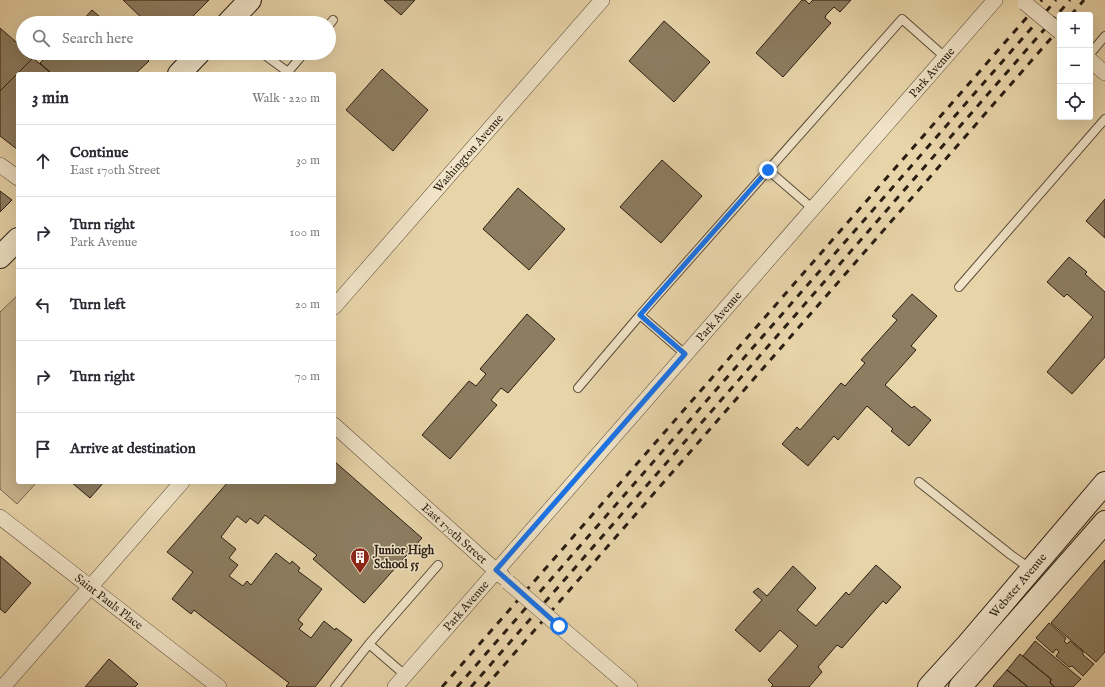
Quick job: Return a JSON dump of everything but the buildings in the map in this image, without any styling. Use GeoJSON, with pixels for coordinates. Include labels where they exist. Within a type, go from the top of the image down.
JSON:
{"type":"FeatureCollection","features":[{"type":"Feature","properties":{"kind":"main road"},"geometry":{"type":"LineString","coordinates":[[235,16],[250,0]]}},
{"type":"Feature","properties":{"kind":"main road"},"geometry":{"type":"LineString","coordinates":[[181,72],[192,60]]}},
{"type":"Feature","properties":{"kind":"main road"},"geometry":{"type":"LineString","coordinates":[[0,257],[16,241]]}},
{"type":"Feature","properties":{"kind":"main road","name":"Webster Avenue"},"geometry":{"type":"LineString","coordinates":[[929,687],[1032,570],[1105,483]]}},
{"type":"Feature","properties":{"kind":"main road","name":"Webster Avenue"},"geometry":{"type":"LineString","coordinates":[[960,687],[1105,522]]}},
{"type":"Feature","properties":{"kind":"street","name":"Washington Avenue"},"geometry":{"type":"LineString","coordinates":[[336,305],[602,0]]}},
{"type":"Feature","properties":{"kind":"street","name":"Park Avenue"},"geometry":{"type":"LineString","coordinates":[[395,687],[995,0]]}},
{"type":"Feature","properties":{"kind":"street"},"geometry":{"type":"LineString","coordinates":[[1023,1],[1057,29]]}},
{"type":"Feature","properties":{"kind":"street"},"geometry":{"type":"LineString","coordinates":[[1093,63],[1105,73]]}},
{"type":"Feature","properties":{"kind":"street"},"geometry":{"type":"LineString","coordinates":[[0,165],[16,177]]}},
{"type":"Feature","properties":{"kind":"street","name":"East 170th Street"},"geometry":{"type":"LineString","coordinates":[[336,427],[508,582],[630,687]]}},
{"type":"Feature","properties":{"kind":"street"},"geometry":{"type":"LineString","coordinates":[[3,687],[180,484]]}},
{"type":"Feature","properties":{"kind":"street","name":"Saint Pauls Place"},"geometry":{"type":"LineString","coordinates":[[0,516],[219,687]]}},
{"type":"Feature","properties":{"kind":"lane"},"geometry":{"type":"LineString","coordinates":[[578,388],[640,315],[902,19],[945,57]]}},
{"type":"Feature","properties":{"kind":"lane"},"geometry":{"type":"LineString","coordinates":[[1093,50],[1105,36]]}},
{"type":"Feature","properties":{"kind":"lane"},"geometry":{"type":"LineString","coordinates":[[272,60],[288,72],[298,60]]}},
{"type":"Feature","properties":{"kind":"lane"},"geometry":{"type":"LineString","coordinates":[[959,287],[1105,119]]}},
{"type":"Feature","properties":{"kind":"lane"},"geometry":{"type":"LineString","coordinates":[[768,170],[812,208]]}},
{"type":"Feature","properties":{"kind":"lane"},"geometry":{"type":"LineString","coordinates":[[640,315],[685,354]]}},
{"type":"Feature","properties":{"kind":"lane"},"geometry":{"type":"LineString","coordinates":[[919,482],[1010,555],[1032,570]]}},
{"type":"Feature","properties":{"kind":"lane"},"geometry":{"type":"LineString","coordinates":[[335,687],[369,644],[438,565]]}},
{"type":"Feature","properties":{"kind":"lane"},"geometry":{"type":"LineString","coordinates":[[369,644],[405,675]]}},
{"type":"Feature","properties":{"kind":"shaded area"},"geometry":{"type":"Polygon","coordinates":[[[16,297],[16,484],[35,484],[17,504],[0,489],[0,312],[16,297]]]}},
{"type":"Feature","properties":{"kind":"railway"},"geometry":{"type":"LineString","coordinates":[[442,687],[1042,0]]}},
{"type":"Feature","properties":{"kind":"railway"},"geometry":{"type":"LineString","coordinates":[[457,687],[1056,0]]}},
{"type":"Feature","properties":{"kind":"railway"},"geometry":{"type":"LineString","coordinates":[[471,687],[1070,0]]}},
{"type":"Feature","properties":{"kind":"railway"},"geometry":{"type":"LineString","coordinates":[[1074,12],[1084,0]]}},
{"type":"Feature","properties":{"kind":"railway"},"geometry":{"type":"LineString","coordinates":[[485,687],[1057,31]]}},
{"type":"Feature","properties":{"kind":"place","name":"Junior High School 55"},"geometry":{"type":"Point","coordinates":[360,574]}},
{"type":"Feature","properties":{"kind":"route"},"geometry":{"type":"LineString","coordinates":[[559,626],[496,570],[685,354],[640,315],[768,170]]}}]}
